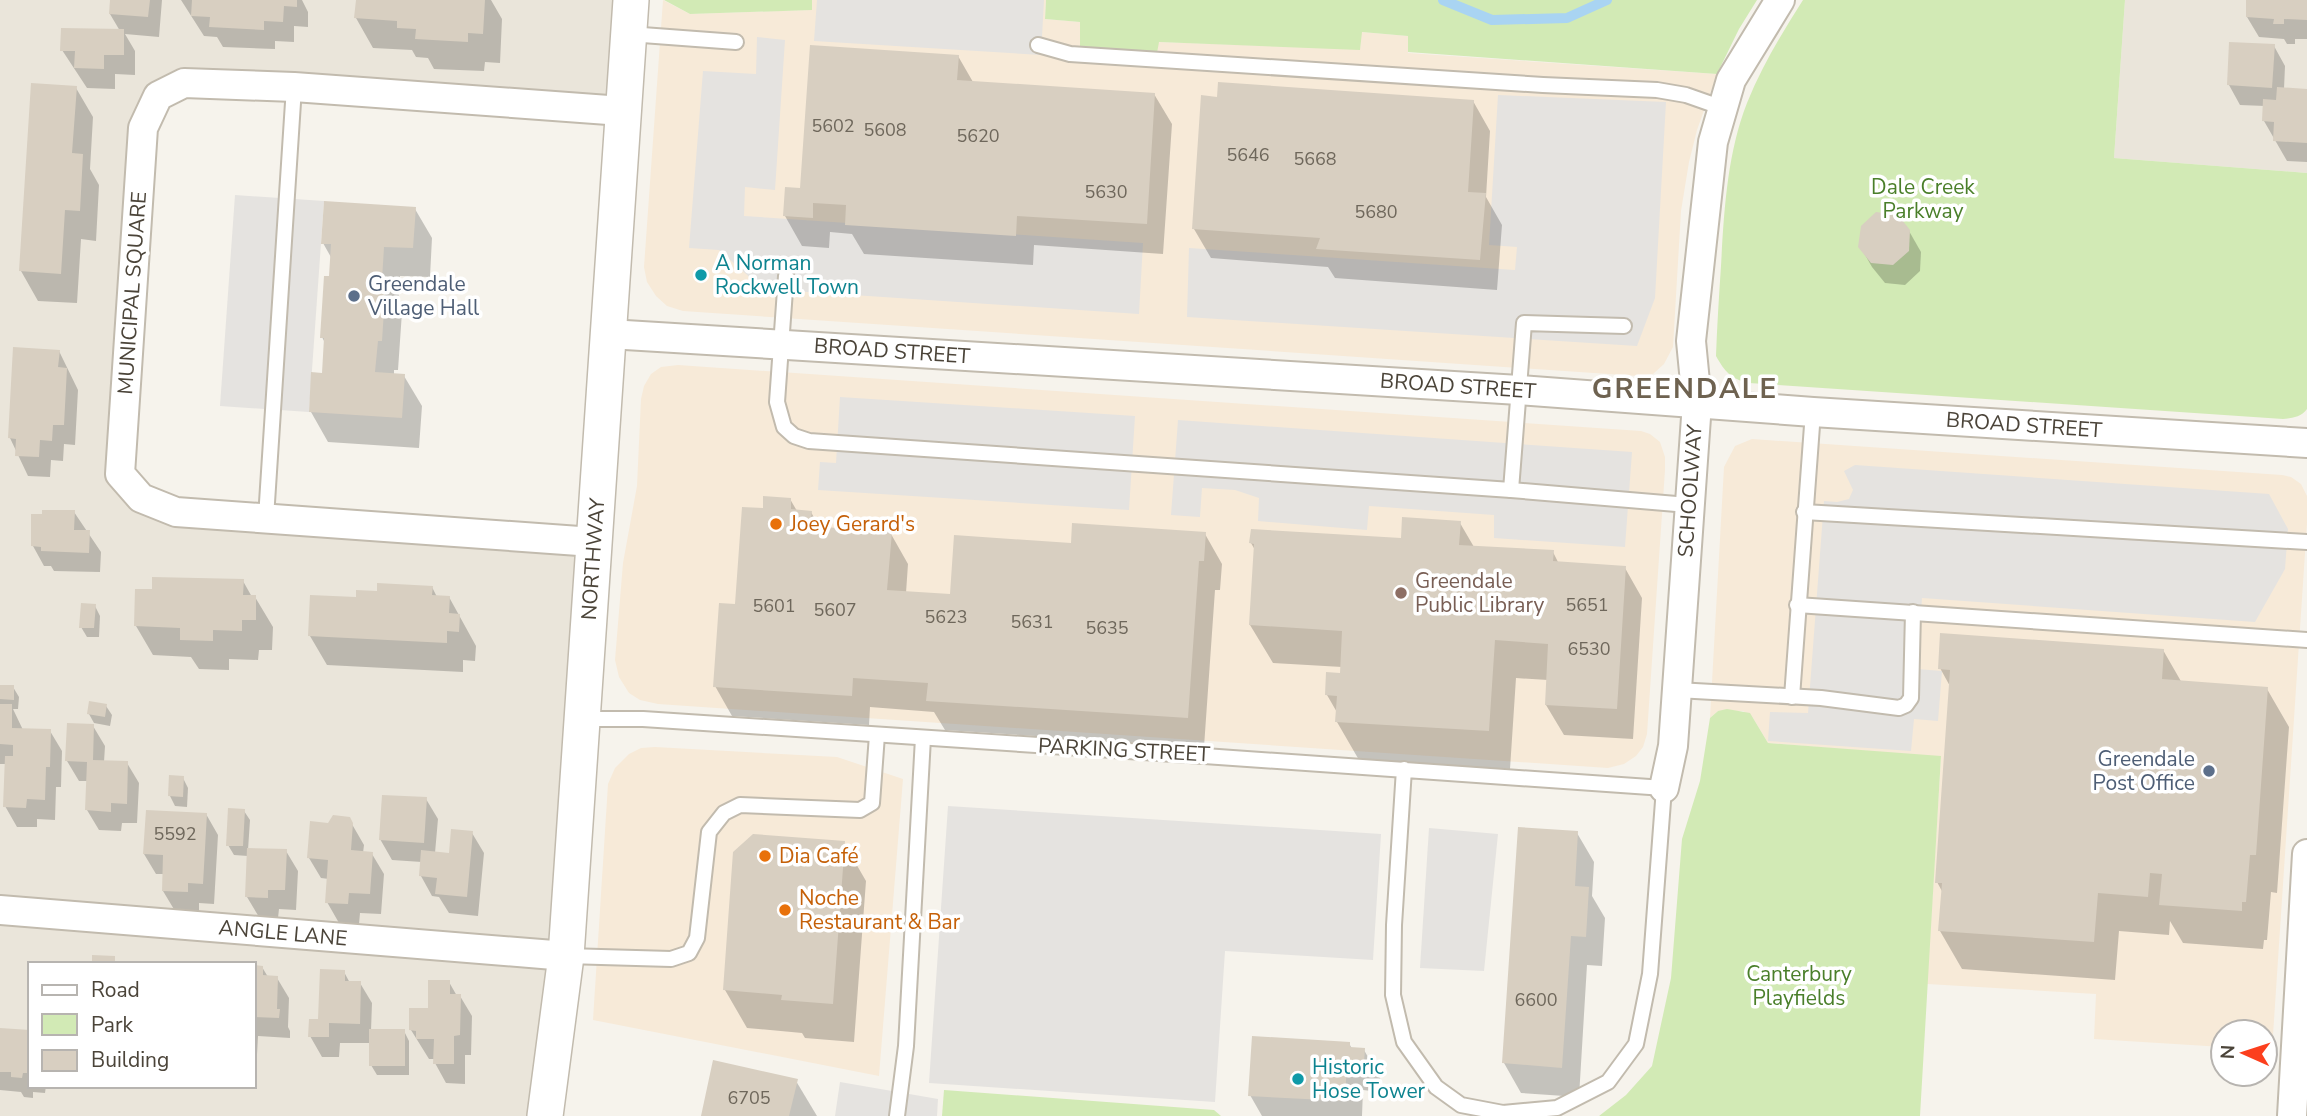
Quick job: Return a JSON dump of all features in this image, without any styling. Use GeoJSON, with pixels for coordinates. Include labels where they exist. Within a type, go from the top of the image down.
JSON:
{"type":"FeatureCollection","features":[{"type":"Feature","properties":{"kind":"street","name":"SCHOOLWAY"},"geometry":{"type":"LineString","coordinates":[[1664,788],[1673,746],[1697,403],[1691,341],[1713,142],[1731,80],[1780,1]]}},
{"type":"Feature","properties":{"kind":"street","name":"NORTHWAY"},"geometry":{"type":"LineString","coordinates":[[545,1116],[566,956],[630,17]]}},
{"type":"Feature","properties":{"kind":"street","name":"MUNICIPAL SQUARE"},"geometry":{"type":"LineString","coordinates":[[593,542],[176,512],[141,498],[120,474],[144,128],[158,96],[184,83],[294,87],[622,111]]}},
{"type":"Feature","properties":{"kind":"street","name":"BROAD STREET"},"geometry":{"type":"LineString","coordinates":[[609,334],[1519,390],[1813,412],[2307,443]]}},
{"type":"Feature","properties":{"kind":"street"},"geometry":{"type":"LineString","coordinates":[[2291,1116],[2307,854]]}},
{"type":"Feature","properties":{"kind":"street","name":"ANGLE LANE"},"geometry":{"type":"LineString","coordinates":[[0,910],[566,956]]}},
{"type":"Feature","properties":{"kind":"lane"},"geometry":{"type":"LineString","coordinates":[[630,17],[736,42]]}},
{"type":"Feature","properties":{"kind":"lane"},"geometry":{"type":"LineString","coordinates":[[1038,46],[1070,54],[1657,90],[1686,95],[1723,108]]}},
{"type":"Feature","properties":{"kind":"lane"},"geometry":{"type":"LineString","coordinates":[[266,518],[294,87]]}},
{"type":"Feature","properties":{"kind":"lane"},"geometry":{"type":"LineString","coordinates":[[786,276],[777,402],[784,427],[794,436],[809,441],[1688,505]]}},
{"type":"Feature","properties":{"kind":"lane"},"geometry":{"type":"LineString","coordinates":[[1511,491],[1524,323],[1624,326]]}},
{"type":"Feature","properties":{"kind":"lane"},"geometry":{"type":"LineString","coordinates":[[1792,697],[1813,412]]}},
{"type":"Feature","properties":{"kind":"lane"},"geometry":{"type":"LineString","coordinates":[[1804,512],[2307,542]]}},
{"type":"Feature","properties":{"kind":"lane"},"geometry":{"type":"LineString","coordinates":[[1797,605],[2307,640]]}},
{"type":"Feature","properties":{"kind":"lane"},"geometry":{"type":"LineString","coordinates":[[1677,690],[1792,697],[1899,708],[1906,705],[1911,698],[1913,612]]}},
{"type":"Feature","properties":{"kind":"lane","name":"PARKING STREET"},"geometry":{"type":"LineString","coordinates":[[583,719],[643,719],[1664,788]]}},
{"type":"Feature","properties":{"kind":"lane"},"geometry":{"type":"LineString","coordinates":[[566,956],[671,959],[689,953],[697,938],[709,832],[724,813],[740,806],[860,810],[872,803],[877,736]]}},
{"type":"Feature","properties":{"kind":"lane"},"geometry":{"type":"LineString","coordinates":[[897,1116],[907,1022],[923,738]]}},
{"type":"Feature","properties":{"kind":"lane"},"geometry":{"type":"LineString","coordinates":[[1404,769],[1394,925],[1393,995],[1405,1042],[1436,1087],[1471,1111],[1503,1114],[1557,1108],[1608,1082],[1636,1044],[1650,974],[1664,788]]}},
{"type":"Feature","properties":{"kind":"shaded area"},"geometry":{"type":"Polygon","coordinates":[[[0,0],[630,0],[622,111],[158,96],[120,474],[141,498],[593,542],[545,1116],[0,1116],[0,0]]]}},
{"type":"Feature","properties":{"kind":"shaded area"},"geometry":{"type":"Polygon","coordinates":[[[663,0],[690,14],[811,10],[812,0],[1046,0],[1045,19],[1080,22],[1080,46],[1157,52],[1158,42],[1360,49],[1361,32],[1409,36],[1408,53],[1717,74],[1697,130],[1681,211],[1673,347],[1664,364],[1653,374],[1638,376],[683,311],[667,306],[647,282],[644,267],[663,0]]]}},
{"type":"Feature","properties":{"kind":"shaded area"},"geometry":{"type":"Polygon","coordinates":[[[817,0],[1044,0],[1041,55],[814,41],[817,0]]]}},
{"type":"Feature","properties":{"kind":"shaded area"},"geometry":{"type":"Polygon","coordinates":[[[2125,0],[2307,0],[2307,173],[2114,158],[2125,0]]]}},
{"type":"Feature","properties":{"kind":"shaded area"},"geometry":{"type":"Polygon","coordinates":[[[757,37],[785,40],[775,190],[745,187],[744,216],[1143,243],[1139,314],[763,289],[719,250],[689,248],[703,71],[756,74],[757,37]]]}},
{"type":"Feature","properties":{"kind":"shaded area"},"geometry":{"type":"Polygon","coordinates":[[[1498,95],[1666,102],[1655,298],[1637,346],[1187,317],[1189,248],[1515,270],[1517,247],[1489,245],[1498,95]]]}},
{"type":"Feature","properties":{"kind":"shaded area"},"geometry":{"type":"Polygon","coordinates":[[[235,195],[324,201],[309,412],[220,406],[235,195]]]}},
{"type":"Feature","properties":{"kind":"shaded area"},"geometry":{"type":"Polygon","coordinates":[[[678,365],[1641,431],[1650,434],[1660,442],[1665,457],[1665,470],[1647,734],[1643,747],[1624,764],[1608,768],[658,704],[640,700],[629,693],[619,677],[615,660],[623,563],[637,486],[641,399],[651,374],[661,367],[678,365]]]}},
{"type":"Feature","properties":{"kind":"shaded area"},"geometry":{"type":"Polygon","coordinates":[[[840,397],[1135,416],[1129,510],[818,490],[820,462],[836,463],[840,397]]]}},
{"type":"Feature","properties":{"kind":"shaded area"},"geometry":{"type":"Polygon","coordinates":[[[1178,420],[1632,452],[1625,547],[1494,538],[1494,515],[1369,506],[1367,530],[1258,521],[1259,498],[1235,490],[1202,488],[1200,517],[1171,515],[1178,420]]]}},
{"type":"Feature","properties":{"kind":"shaded area"},"geometry":{"type":"Polygon","coordinates":[[[1752,439],[2282,475],[2301,484],[2307,496],[2307,523],[2274,1018],[2209,1018],[2209,1046],[2094,1039],[2096,994],[1927,984],[1941,757],[1768,743],[1753,718],[1743,711],[1718,711],[1710,718],[1724,467],[1735,446],[1752,439]]]}},
{"type":"Feature","properties":{"kind":"shaded area"},"geometry":{"type":"Polygon","coordinates":[[[1855,465],[2269,494],[2288,529],[2285,569],[2255,622],[1922,598],[1917,669],[1942,671],[1938,721],[1914,719],[1911,751],[1768,741],[1770,712],[1808,713],[1824,501],[1849,499],[1853,490],[1844,471],[1855,465]]]}},
{"type":"Feature","properties":{"kind":"shaded area"},"geometry":{"type":"Polygon","coordinates":[[[641,748],[837,757],[903,779],[879,1076],[593,1020],[608,784],[615,768],[629,754],[641,748]]]}},
{"type":"Feature","properties":{"kind":"shaded area"},"geometry":{"type":"Polygon","coordinates":[[[948,806],[1381,834],[1373,960],[1225,951],[1215,1102],[929,1083],[948,806]]]}},
{"type":"Feature","properties":{"kind":"shaded area"},"geometry":{"type":"Polygon","coordinates":[[[1429,828],[1498,834],[1484,971],[1420,968],[1429,828]]]}},
{"type":"Feature","properties":{"kind":"shaded area"},"geometry":{"type":"Polygon","coordinates":[[[840,1082],[938,1099],[937,1116],[835,1116],[840,1082]]]}},
{"type":"Feature","properties":{"kind":"green space"},"geometry":{"type":"Polygon","coordinates":[[[664,0],[812,0],[812,10],[690,14],[664,0]]]}},
{"type":"Feature","properties":{"kind":"green space"},"geometry":{"type":"Polygon","coordinates":[[[1046,0],[1757,0],[1717,74],[1408,52],[1408,36],[1362,32],[1360,50],[1159,42],[1157,53],[1080,46],[1080,22],[1045,19],[1046,0]]]}},
{"type":"Feature","properties":{"kind":"green space","name":"Dale Creek Parkway"},"geometry":{"type":"Polygon","coordinates":[[[1803,0],[2125,0],[2114,158],[2307,173],[2305,412],[2283,419],[1749,383],[1729,374],[1716,356],[1724,225],[1735,142],[1753,89],[1803,0]]]}},
{"type":"Feature","properties":{"kind":"green space","name":"Canterbury Playfields"},"geometry":{"type":"Polygon","coordinates":[[[1727,709],[1750,713],[1768,743],[1941,756],[1920,1116],[1599,1116],[1626,1095],[1652,1066],[1671,978],[1682,839],[1700,781],[1710,718],[1718,711],[1727,709]]]}},
{"type":"Feature","properties":{"kind":"green space"},"geometry":{"type":"Polygon","coordinates":[[[944,1090],[1214,1110],[1221,1116],[942,1116],[944,1090]]]}},
{"type":"Feature","properties":{"kind":"building"},"geometry":{"type":"Polygon","coordinates":[[[110,0],[150,0],[148,17],[109,14],[110,0]]]}},
{"type":"Feature","properties":{"kind":"building"},"geometry":{"type":"Polygon","coordinates":[[[192,0],[297,0],[297,7],[284,6],[283,22],[264,21],[264,30],[209,27],[210,17],[191,16],[192,0]]]}},
{"type":"Feature","properties":{"kind":"building"},"geometry":{"type":"Polygon","coordinates":[[[356,0],[485,0],[483,34],[468,33],[468,42],[415,39],[416,29],[397,28],[397,21],[354,18],[356,0]]]}},
{"type":"Feature","properties":{"kind":"building"},"geometry":{"type":"Polygon","coordinates":[[[2246,0],[2307,0],[2307,20],[2284,19],[2284,24],[2273,24],[2274,19],[2246,17],[2246,0]]]}},
{"type":"Feature","properties":{"kind":"building"},"geometry":{"type":"Polygon","coordinates":[[[61,28],[124,29],[124,55],[104,55],[104,69],[74,68],[75,51],[60,51],[61,28]]]}},
{"type":"Feature","properties":{"kind":"building"},"geometry":{"type":"Polygon","coordinates":[[[2229,42],[2275,44],[2272,88],[2227,85],[2229,42]]]}},
{"type":"Feature","properties":{"kind":"building"},"geometry":{"type":"Polygon","coordinates":[[[810,45],[959,55],[957,80],[1155,93],[1147,224],[1017,216],[1016,236],[845,225],[846,205],[813,203],[813,218],[783,216],[785,187],[800,188],[810,45]]]}},
{"type":"Feature","properties":{"kind":"building"},"geometry":{"type":"Polygon","coordinates":[[[1218,82],[1474,100],[1468,192],[1486,193],[1480,260],[1316,249],[1320,238],[1192,229],[1201,95],[1217,97],[1218,82]]]}},
{"type":"Feature","properties":{"kind":"building"},"geometry":{"type":"Polygon","coordinates":[[[31,83],[77,86],[72,153],[83,154],[80,211],[65,210],[61,274],[19,271],[31,83]]]}},
{"type":"Feature","properties":{"kind":"building"},"geometry":{"type":"Polygon","coordinates":[[[2277,87],[2307,89],[2307,143],[2273,141],[2274,122],[2262,121],[2263,99],[2276,100],[2277,87]]]}},
{"type":"Feature","properties":{"kind":"building","name":"Greendale Village Hall"},"geometry":{"type":"Polygon","coordinates":[[[324,201],[416,207],[413,248],[384,247],[382,280],[386,280],[382,341],[378,341],[375,372],[405,374],[402,418],[309,412],[311,372],[322,373],[324,338],[320,338],[324,276],[329,276],[331,244],[321,244],[324,201]]]}},
{"type":"Feature","properties":{"kind":"building"},"geometry":{"type":"Polygon","coordinates":[[[1876,212],[1898,215],[1910,230],[1909,251],[1893,265],[1871,263],[1858,247],[1861,226],[1876,212]]]}},
{"type":"Feature","properties":{"kind":"building"},"geometry":{"type":"Polygon","coordinates":[[[13,347],[60,350],[58,367],[67,368],[64,425],[53,425],[52,441],[40,440],[39,457],[15,456],[16,439],[8,438],[13,347]]]}},
{"type":"Feature","properties":{"kind":"building"},"geometry":{"type":"Polygon","coordinates":[[[763,496],[791,498],[791,509],[812,511],[810,526],[892,532],[887,590],[950,594],[954,535],[1071,543],[1072,523],[1206,532],[1204,561],[1199,561],[1188,718],[926,701],[928,683],[853,678],[852,696],[713,687],[719,603],[735,604],[742,507],[763,508],[763,496]]]}},
{"type":"Feature","properties":{"kind":"building"},"geometry":{"type":"Polygon","coordinates":[[[42,510],[75,510],[74,530],[90,530],[89,553],[41,551],[41,547],[31,546],[31,514],[42,514],[42,510]]]}},
{"type":"Feature","properties":{"kind":"building","name":"Greendale Public Library"},"geometry":{"type":"Polygon","coordinates":[[[1402,517],[1461,521],[1459,545],[1554,550],[1553,561],[1626,566],[1617,709],[1545,705],[1548,644],[1495,640],[1489,731],[1335,722],[1337,696],[1325,695],[1326,672],[1340,673],[1342,631],[1249,625],[1254,544],[1249,543],[1251,529],[1401,538],[1402,517]]]}},
{"type":"Feature","properties":{"kind":"building"},"geometry":{"type":"Polygon","coordinates":[[[152,577],[244,579],[243,595],[256,595],[256,620],[242,620],[242,631],[213,630],[213,641],[180,640],[180,628],[134,626],[135,589],[152,589],[152,577]]]}},
{"type":"Feature","properties":{"kind":"building"},"geometry":{"type":"Polygon","coordinates":[[[377,583],[433,586],[432,595],[450,596],[449,613],[460,614],[459,632],[447,631],[447,643],[308,636],[310,595],[356,597],[356,590],[377,591],[377,583]]]}},
{"type":"Feature","properties":{"kind":"building"},"geometry":{"type":"Polygon","coordinates":[[[81,603],[96,604],[94,628],[79,628],[81,603]]]}},
{"type":"Feature","properties":{"kind":"building"},"geometry":{"type":"Polygon","coordinates":[[[1940,633],[2164,649],[2162,679],[2268,687],[2256,855],[2250,855],[2246,902],[2242,902],[2242,911],[2159,905],[2162,874],[2150,873],[2148,897],[2098,893],[2094,942],[1938,931],[1942,883],[1935,883],[1950,670],[1938,669],[1940,633]]]}},
{"type":"Feature","properties":{"kind":"building"},"geometry":{"type":"Polygon","coordinates":[[[0,685],[14,685],[14,700],[0,699],[0,685]]]}},
{"type":"Feature","properties":{"kind":"building"},"geometry":{"type":"Polygon","coordinates":[[[89,701],[107,704],[105,717],[87,714],[89,701]]]}},
{"type":"Feature","properties":{"kind":"building"},"geometry":{"type":"Polygon","coordinates":[[[0,704],[12,704],[12,728],[51,729],[50,767],[46,767],[45,800],[27,799],[26,808],[3,807],[5,756],[13,756],[13,745],[0,744],[0,704]]]}},
{"type":"Feature","properties":{"kind":"building"},"geometry":{"type":"Polygon","coordinates":[[[67,723],[94,724],[93,760],[128,761],[127,804],[111,803],[111,812],[85,810],[87,762],[65,761],[67,723]]]}},
{"type":"Feature","properties":{"kind":"building"},"geometry":{"type":"Polygon","coordinates":[[[169,775],[184,776],[183,797],[168,796],[169,775]]]}},
{"type":"Feature","properties":{"kind":"building"},"geometry":{"type":"Polygon","coordinates":[[[382,795],[427,797],[424,843],[379,840],[382,795]]]}},
{"type":"Feature","properties":{"kind":"building"},"geometry":{"type":"Polygon","coordinates":[[[228,808],[245,809],[243,846],[226,846],[228,808]]]}},
{"type":"Feature","properties":{"kind":"building"},"geometry":{"type":"Polygon","coordinates":[[[146,810],[207,813],[203,884],[188,883],[188,892],[162,891],[163,855],[143,854],[146,810]]]}},
{"type":"Feature","properties":{"kind":"building"},"geometry":{"type":"Polygon","coordinates":[[[333,815],[350,817],[353,823],[351,850],[373,852],[370,894],[349,893],[348,904],[325,903],[328,860],[307,858],[310,821],[328,823],[333,815]]]}},
{"type":"Feature","properties":{"kind":"building"},"geometry":{"type":"Polygon","coordinates":[[[1518,827],[1578,831],[1575,886],[1589,887],[1586,937],[1571,936],[1562,1068],[1502,1063],[1518,827]]]}},
{"type":"Feature","properties":{"kind":"building"},"geometry":{"type":"Polygon","coordinates":[[[451,829],[473,831],[467,897],[435,894],[437,878],[419,876],[421,850],[449,853],[451,829]]]}},
{"type":"Feature","properties":{"kind":"building"},"geometry":{"type":"Polygon","coordinates":[[[753,834],[845,841],[833,1004],[781,1000],[782,995],[723,990],[733,852],[753,834]]]}},
{"type":"Feature","properties":{"kind":"building"},"geometry":{"type":"Polygon","coordinates":[[[247,848],[287,849],[285,890],[268,890],[268,898],[245,897],[247,848]]]}},
{"type":"Feature","properties":{"kind":"building"},"geometry":{"type":"Polygon","coordinates":[[[92,955],[115,956],[115,962],[92,962],[92,955]]]}},
{"type":"Feature","properties":{"kind":"building"},"geometry":{"type":"Polygon","coordinates":[[[256,965],[263,966],[263,975],[278,976],[279,1018],[256,1017],[256,965]]]}},
{"type":"Feature","properties":{"kind":"building"},"geometry":{"type":"Polygon","coordinates":[[[320,969],[345,970],[345,981],[361,981],[360,1024],[329,1023],[329,1037],[308,1037],[309,1019],[318,1019],[320,969]]]}},
{"type":"Feature","properties":{"kind":"building"},"geometry":{"type":"Polygon","coordinates":[[[428,980],[450,980],[450,994],[461,994],[460,1035],[454,1036],[454,1064],[433,1064],[434,1039],[416,1039],[416,1031],[409,1030],[409,1008],[428,1008],[428,980]]]}},
{"type":"Feature","properties":{"kind":"building"},"geometry":{"type":"Polygon","coordinates":[[[0,1028],[28,1030],[28,1073],[23,1073],[22,1078],[11,1077],[11,1072],[0,1072],[0,1028]]]}},
{"type":"Feature","properties":{"kind":"building"},"geometry":{"type":"Polygon","coordinates":[[[369,1029],[405,1029],[405,1066],[369,1066],[369,1029]]]}},
{"type":"Feature","properties":{"kind":"building","name":"Historic Hose Tower"},"geometry":{"type":"Polygon","coordinates":[[[1252,1036],[1350,1042],[1350,1047],[1365,1048],[1364,1063],[1347,1061],[1345,1101],[1248,1096],[1252,1036]]]}},
{"type":"Feature","properties":{"kind":"building"},"geometry":{"type":"Polygon","coordinates":[[[713,1060],[798,1079],[789,1116],[701,1116],[713,1060]]]}},
{"type":"Feature","properties":{"kind":"waterway"},"geometry":{"type":"LineString","coordinates":[[1443,0],[1492,20],[1567,18],[1607,0]]}},
{"type":"Feature","properties":{"kind":"place","name":"A Norman Rockwell Town"},"geometry":{"type":"Point","coordinates":[701,275]}},
{"type":"Feature","properties":{"kind":"place","name":"Greendale Village Hall"},"geometry":{"type":"Point","coordinates":[354,296]}},
{"type":"Feature","properties":{"kind":"place","name":"Joey Gerard's"},"geometry":{"type":"Point","coordinates":[776,524]}},
{"type":"Feature","properties":{"kind":"place","name":"Greendale Public Library"},"geometry":{"type":"Point","coordinates":[1401,593]}},
{"type":"Feature","properties":{"kind":"place","name":"Greendale Post Office"},"geometry":{"type":"Point","coordinates":[2209,771]}},
{"type":"Feature","properties":{"kind":"place","name":"Dia Café"},"geometry":{"type":"Point","coordinates":[765,856]}},
{"type":"Feature","properties":{"kind":"place","name":"Noche Restaurant & Bar"},"geometry":{"type":"Point","coordinates":[785,910]}},
{"type":"Feature","properties":{"kind":"place","name":"Historic Hose Tower"},"geometry":{"type":"Point","coordinates":[1298,1079]}},
{"type":"Feature","properties":{"kind":"district","name":"GREENDALE"},"geometry":{"type":"Point","coordinates":[1685,388]}}]}
